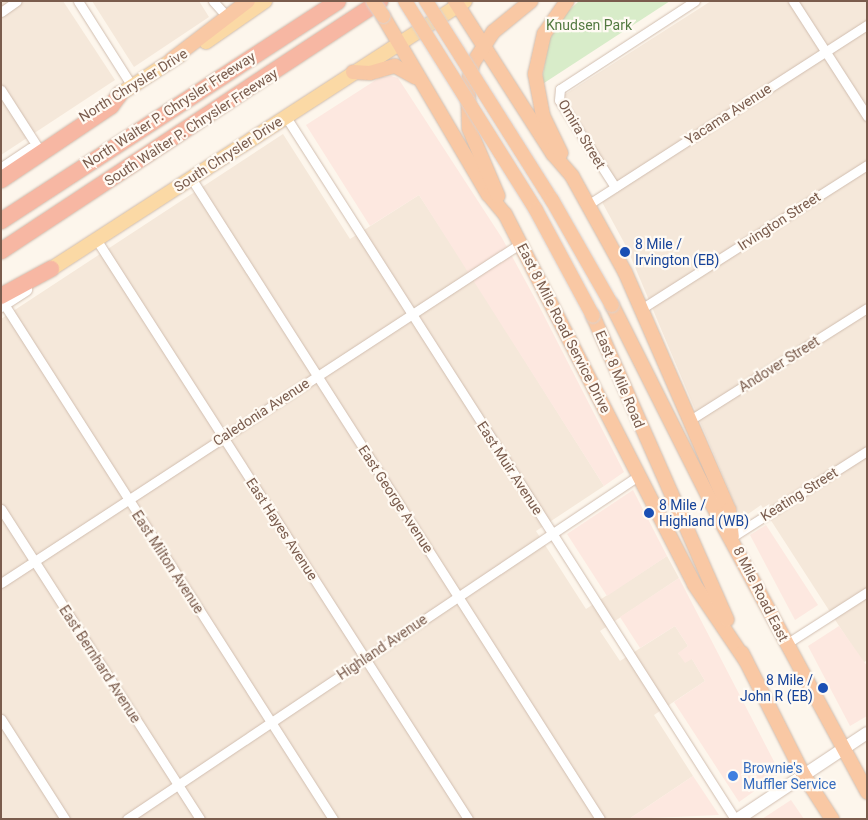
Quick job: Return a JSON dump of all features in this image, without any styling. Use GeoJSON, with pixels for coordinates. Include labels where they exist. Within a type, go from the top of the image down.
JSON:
{"type":"FeatureCollection","features":[{"type":"Feature","properties":{"kind":"highway"},"geometry":{"type":"LineString","coordinates":[[171,60],[230,18],[248,1]]}},
{"type":"Feature","properties":{"kind":"highway","name":"North Walter P. Chrysler Freeway"},"geometry":{"type":"LineString","coordinates":[[1,221],[338,1]]}},
{"type":"Feature","properties":{"kind":"highway","name":"East 8 Mile Road Service Drive"},"geometry":{"type":"LineString","coordinates":[[373,1],[381,9],[420,81],[505,214],[694,584],[746,661]]}},
{"type":"Feature","properties":{"kind":"highway","name":"East 8 Mile Road"},"geometry":{"type":"LineString","coordinates":[[405,1],[536,210],[593,316],[746,661],[803,774],[832,819]]}},
{"type":"Feature","properties":{"kind":"highway","name":"8 Mile Road East"},"geometry":{"type":"LineString","coordinates":[[426,1],[552,200],[612,305],[786,644],[867,792]]}},
{"type":"Feature","properties":{"kind":"highway"},"geometry":{"type":"LineString","coordinates":[[505,214],[467,118],[468,83],[484,46],[498,26],[531,1]]}},
{"type":"Feature","properties":{"kind":"highway"},"geometry":{"type":"LineString","coordinates":[[567,1],[544,34],[536,74],[543,116],[641,309],[729,510],[732,537]]}},
{"type":"Feature","properties":{"kind":"highway"},"geometry":{"type":"LineString","coordinates":[[459,3],[484,46],[553,154],[574,180]]}},
{"type":"Feature","properties":{"kind":"highway","name":"South Walter P. Chrysler Freeway"},"geometry":{"type":"LineString","coordinates":[[1,251],[381,9]]}},
{"type":"Feature","properties":{"kind":"highway"},"geometry":{"type":"LineString","coordinates":[[353,72],[370,73],[397,66],[420,81]]}},
{"type":"Feature","properties":{"kind":"highway"},"geometry":{"type":"LineString","coordinates":[[1,180],[111,106],[126,90]]}},
{"type":"Feature","properties":{"kind":"highway"},"geometry":{"type":"LineString","coordinates":[[2,302],[51,269]]}},
{"type":"Feature","properties":{"kind":"main road"},"geometry":{"type":"LineString","coordinates":[[230,18],[265,1]]}},
{"type":"Feature","properties":{"kind":"main road","name":"South Chrysler Drive"},"geometry":{"type":"LineString","coordinates":[[51,269],[459,3]]}},
{"type":"Feature","properties":{"kind":"main road","name":"North Chrysler Drive"},"geometry":{"type":"LineString","coordinates":[[1,170],[171,60]]}},
{"type":"Feature","properties":{"kind":"main road"},"geometry":{"type":"LineString","coordinates":[[736,819],[867,733]]}},
{"type":"Feature","properties":{"kind":"street"},"geometry":{"type":"LineString","coordinates":[[1,12],[17,1]]}},
{"type":"Feature","properties":{"kind":"street"},"geometry":{"type":"LineString","coordinates":[[78,1],[126,90]]}},
{"type":"Feature","properties":{"kind":"street"},"geometry":{"type":"LineString","coordinates":[[213,1],[230,18]]}},
{"type":"Feature","properties":{"kind":"street","name":"Omira Street"},"geometry":{"type":"LineString","coordinates":[[615,187],[560,100],[560,89],[695,1]]}},
{"type":"Feature","properties":{"kind":"street"},"geometry":{"type":"LineString","coordinates":[[793,1],[867,116]]}},
{"type":"Feature","properties":{"kind":"street","name":"Yacama Avenue"},"geometry":{"type":"LineString","coordinates":[[589,204],[867,25]]}},
{"type":"Feature","properties":{"kind":"street"},"geometry":{"type":"LineString","coordinates":[[1,90],[37,146]]}},
{"type":"Feature","properties":{"kind":"street","name":"East Muir Avenue"},"geometry":{"type":"LineString","coordinates":[[286,117],[736,819]]}},
{"type":"Feature","properties":{"kind":"street","name":"Irvington Street"},"geometry":{"type":"LineString","coordinates":[[641,309],[867,165]]}},
{"type":"Feature","properties":{"kind":"street","name":"East George Avenue"},"geometry":{"type":"LineString","coordinates":[[191,178],[600,819]]}},
{"type":"Feature","properties":{"kind":"street","name":"East Hayes Avenue"},"geometry":{"type":"LineString","coordinates":[[96,239],[468,819]]}},
{"type":"Feature","properties":{"kind":"street","name":"Caledonia Avenue"},"geometry":{"type":"LineString","coordinates":[[1,583],[521,243]]}},
{"type":"Feature","properties":{"kind":"street","name":"East Milton Avenue"},"geometry":{"type":"LineString","coordinates":[[2,302],[333,819]]}},
{"type":"Feature","properties":{"kind":"street","name":"Andover Street"},"geometry":{"type":"LineString","coordinates":[[690,420],[867,308]]}},
{"type":"Feature","properties":{"kind":"street","name":"Keating Street"},"geometry":{"type":"LineString","coordinates":[[732,537],[867,451]]}},
{"type":"Feature","properties":{"kind":"street","name":"Highland Avenue"},"geometry":{"type":"LineString","coordinates":[[127,819],[638,476]]}},
{"type":"Feature","properties":{"kind":"street","name":"East Bernhard Avenue"},"geometry":{"type":"LineString","coordinates":[[1,509],[200,819]]}},
{"type":"Feature","properties":{"kind":"street"},"geometry":{"type":"LineString","coordinates":[[786,644],[867,592]]}},
{"type":"Feature","properties":{"kind":"street"},"geometry":{"type":"LineString","coordinates":[[1,718],[65,819]]}},
{"type":"Feature","properties":{"kind":"shaded area"},"geometry":{"type":"Polygon","coordinates":[[[1,1],[63,1],[115,80],[1,155],[1,1]]]}},
{"type":"Feature","properties":{"kind":"shaded area"},"geometry":{"type":"Polygon","coordinates":[[[92,1],[199,1],[209,17],[134,67],[92,1]]]}},
{"type":"Feature","properties":{"kind":"shaded area"},"geometry":{"type":"Polygon","coordinates":[[[711,1],[867,1],[867,660],[863,663],[761,505],[741,519],[627,248],[602,202],[621,190],[564,95],[711,1]]]}},
{"type":"Feature","properties":{"kind":"shaded area"},"geometry":{"type":"Polygon","coordinates":[[[391,76],[398,78],[502,238],[538,304],[624,472],[604,486],[419,195],[370,226],[306,125],[379,78],[391,76]]]}},
{"type":"Feature","properties":{"kind":"shaded area"},"geometry":{"type":"Polygon","coordinates":[[[283,134],[350,239],[419,195],[462,261],[604,486],[536,531],[586,609],[667,556],[679,578],[600,631],[620,661],[675,626],[688,646],[678,654],[692,659],[705,681],[654,715],[693,776],[629,819],[1,819],[1,319],[283,134]]]}},
{"type":"Feature","properties":{"kind":"shaded area"},"geometry":{"type":"Polygon","coordinates":[[[633,490],[667,556],[607,596],[567,534],[633,490]]]}},
{"type":"Feature","properties":{"kind":"shaded area"},"geometry":{"type":"Polygon","coordinates":[[[766,525],[818,605],[795,620],[750,535],[766,525]]]}},
{"type":"Feature","properties":{"kind":"shaded area"},"geometry":{"type":"Polygon","coordinates":[[[679,578],[780,773],[739,802],[674,702],[705,681],[692,659],[685,663],[678,653],[688,646],[675,626],[640,648],[620,617],[679,578]]]}},
{"type":"Feature","properties":{"kind":"shaded area"},"geometry":{"type":"Polygon","coordinates":[[[839,626],[867,666],[867,716],[850,726],[808,646],[839,626]]]}},
{"type":"Feature","properties":{"kind":"shaded area"},"geometry":{"type":"Polygon","coordinates":[[[693,776],[719,815],[629,819],[693,776]]]}},
{"type":"Feature","properties":{"kind":"shaded area"},"geometry":{"type":"Polygon","coordinates":[[[791,800],[804,819],[762,819],[791,800]]]}},
{"type":"Feature","properties":{"kind":"green space","name":"Knudsen Park"},"geometry":{"type":"Polygon","coordinates":[[[579,1],[670,1],[541,85],[549,40],[561,18],[579,1]]]}},
{"type":"Feature","properties":{"kind":"place","name":"8 Mile / Irvington (EB)"},"geometry":{"type":"Point","coordinates":[625,252]}},
{"type":"Feature","properties":{"kind":"place","name":"8 Mile / Highland (WB)"},"geometry":{"type":"Point","coordinates":[649,513]}},
{"type":"Feature","properties":{"kind":"place","name":"8 Mile / John R (EB)"},"geometry":{"type":"Point","coordinates":[823,688]}},
{"type":"Feature","properties":{"kind":"place","name":"Brownie's Muffler Service"},"geometry":{"type":"Point","coordinates":[733,776]}}]}
